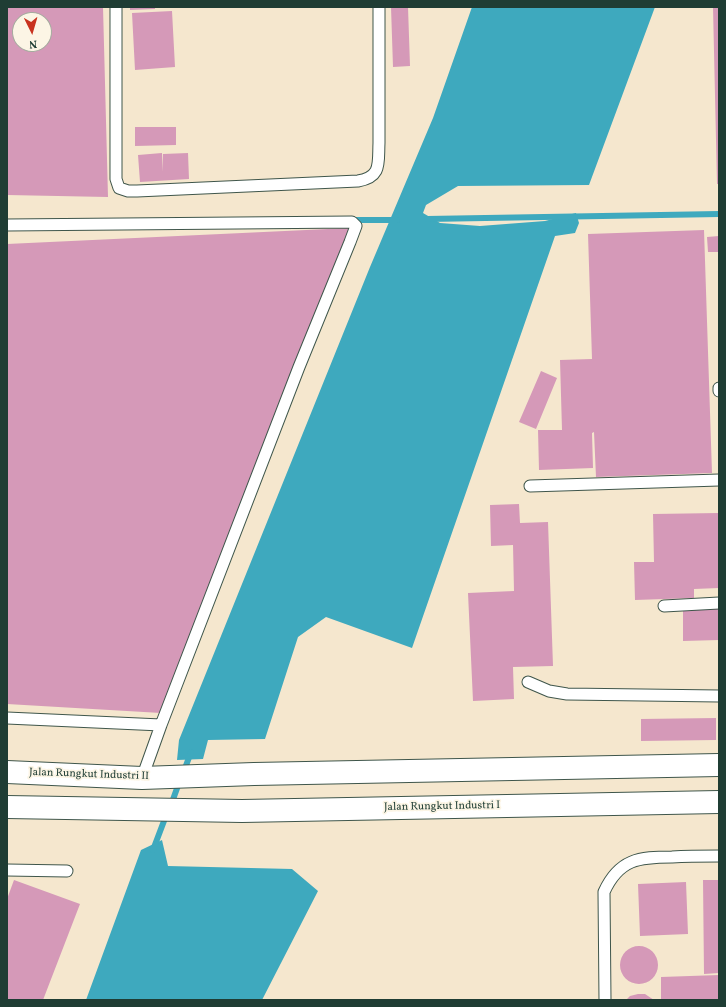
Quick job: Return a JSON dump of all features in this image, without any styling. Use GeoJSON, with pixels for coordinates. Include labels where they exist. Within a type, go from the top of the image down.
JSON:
{"type":"FeatureCollection","features":[{"type":"Feature","properties":{"kind":"street"},"geometry":{"type":"LineString","coordinates":[[7,807],[161,810],[168,777],[719,765]]}},
{"type":"Feature","properties":{"kind":"street","name":"Jalan Rungkut Industri II"},"geometry":{"type":"LineString","coordinates":[[7,772],[142,778],[168,777]]}},
{"type":"Feature","properties":{"kind":"street","name":"Jalan Rungkut Industri I"},"geometry":{"type":"LineString","coordinates":[[161,810],[242,811],[719,802]]}},
{"type":"Feature","properties":{"kind":"lane"},"geometry":{"type":"LineString","coordinates":[[116,7],[116,179],[119,188],[128,191],[137,191],[358,181],[366,180],[375,175],[378,165],[379,143],[379,7]]}},
{"type":"Feature","properties":{"kind":"lane"},"geometry":{"type":"LineString","coordinates":[[7,225],[352,222],[356,226],[299,366],[142,778]]}},
{"type":"Feature","properties":{"kind":"lane"},"geometry":{"type":"LineString","coordinates":[[530,486],[719,480]]}},
{"type":"Feature","properties":{"kind":"lane"},"geometry":{"type":"LineString","coordinates":[[664,606],[719,603]]}},
{"type":"Feature","properties":{"kind":"lane"},"geometry":{"type":"LineString","coordinates":[[528,682],[549,691],[567,694],[719,696]]}},
{"type":"Feature","properties":{"kind":"lane"},"geometry":{"type":"LineString","coordinates":[[7,718],[161,725]]}},
{"type":"Feature","properties":{"kind":"lane"},"geometry":{"type":"LineString","coordinates":[[605,1000],[604,892],[610,879],[624,866],[636,860],[650,857],[719,856]]}},
{"type":"Feature","properties":{"kind":"lane"},"geometry":{"type":"LineString","coordinates":[[7,870],[67,871]]}},
{"type":"Feature","properties":{"kind":"water"},"geometry":{"type":"Polygon","coordinates":[[[472,7],[655,7],[589,185],[458,186],[426,205],[423,213],[440,223],[480,226],[545,221],[576,213],[579,223],[575,233],[555,236],[412,648],[326,617],[298,637],[265,739],[208,740],[203,759],[177,760],[179,740],[370,267],[433,118],[472,7]]]}},
{"type":"Feature","properties":{"kind":"water"},"geometry":{"type":"Polygon","coordinates":[[[162,840],[168,866],[292,869],[318,891],[262,1000],[86,1000],[141,850],[162,840]]]}},
{"type":"Feature","properties":{"kind":"building"},"geometry":{"type":"Polygon","coordinates":[[[7,7],[103,7],[108,197],[7,195],[7,7]]]}},
{"type":"Feature","properties":{"kind":"building"},"geometry":{"type":"Polygon","coordinates":[[[130,7],[155,7],[155,9],[130,10],[130,7]]]}},
{"type":"Feature","properties":{"kind":"building"},"geometry":{"type":"Polygon","coordinates":[[[391,7],[408,7],[410,66],[393,67],[391,7]]]}},
{"type":"Feature","properties":{"kind":"building"},"geometry":{"type":"Polygon","coordinates":[[[713,7],[719,7],[719,184],[717,184],[713,7]]]}},
{"type":"Feature","properties":{"kind":"building"},"geometry":{"type":"Polygon","coordinates":[[[172,11],[175,67],[135,70],[132,13],[172,11]]]}},
{"type":"Feature","properties":{"kind":"building"},"geometry":{"type":"Polygon","coordinates":[[[135,127],[176,127],[176,145],[135,146],[135,127]]]}},
{"type":"Feature","properties":{"kind":"building"},"geometry":{"type":"Polygon","coordinates":[[[162,153],[163,172],[163,154],[188,153],[189,179],[140,182],[138,155],[162,153]]]}},
{"type":"Feature","properties":{"kind":"building"},"geometry":{"type":"Polygon","coordinates":[[[349,228],[161,713],[7,704],[7,244],[349,228]]]}},
{"type":"Feature","properties":{"kind":"building"},"geometry":{"type":"Polygon","coordinates":[[[704,230],[712,473],[596,477],[594,432],[592,433],[593,468],[539,470],[538,430],[562,430],[560,360],[592,359],[588,234],[704,230]]]}},
{"type":"Feature","properties":{"kind":"building"},"geometry":{"type":"Polygon","coordinates":[[[719,236],[719,252],[708,252],[707,237],[719,236]]]}},
{"type":"Feature","properties":{"kind":"building"},"geometry":{"type":"Polygon","coordinates":[[[541,371],[557,378],[536,429],[519,422],[541,371]]]}},
{"type":"Feature","properties":{"kind":"building"},"geometry":{"type":"Polygon","coordinates":[[[519,504],[520,523],[548,522],[553,666],[513,667],[514,699],[473,701],[468,593],[514,591],[513,545],[491,546],[490,505],[519,504]]]}},
{"type":"Feature","properties":{"kind":"building"},"geometry":{"type":"Polygon","coordinates":[[[719,513],[719,588],[694,589],[694,598],[635,600],[634,562],[654,562],[653,514],[719,513]]]}},
{"type":"Feature","properties":{"kind":"building"},"geometry":{"type":"Polygon","coordinates":[[[683,608],[719,608],[719,640],[683,641],[683,608]]]}},
{"type":"Feature","properties":{"kind":"building"},"geometry":{"type":"Polygon","coordinates":[[[716,718],[716,740],[641,741],[641,719],[716,718]]]}},
{"type":"Feature","properties":{"kind":"building"},"geometry":{"type":"Polygon","coordinates":[[[14,880],[80,904],[43,1000],[7,1000],[7,899],[14,880]]]}},
{"type":"Feature","properties":{"kind":"building"},"geometry":{"type":"Polygon","coordinates":[[[703,880],[719,880],[719,973],[704,974],[703,880]]]}},
{"type":"Feature","properties":{"kind":"building"},"geometry":{"type":"Polygon","coordinates":[[[686,882],[688,934],[640,936],[638,884],[686,882]]]}},
{"type":"Feature","properties":{"kind":"building"},"geometry":{"type":"Polygon","coordinates":[[[635,946],[643,946],[653,951],[657,958],[657,972],[653,979],[643,984],[635,984],[625,979],[623,976],[620,969],[620,961],[625,951],[628,949],[635,946]]]}},
{"type":"Feature","properties":{"kind":"building"},"geometry":{"type":"Polygon","coordinates":[[[719,975],[719,1000],[661,1000],[661,977],[719,975]]]}},
{"type":"Feature","properties":{"kind":"building"},"geometry":{"type":"Polygon","coordinates":[[[645,994],[654,1000],[626,1000],[630,996],[645,994]]]}},
{"type":"Feature","properties":{"kind":"waterway"},"geometry":{"type":"LineString","coordinates":[[427,219],[719,214]]}},
{"type":"Feature","properties":{"kind":"waterway"},"geometry":{"type":"LineString","coordinates":[[351,220],[397,220]]}},
{"type":"Feature","properties":{"kind":"waterway"},"geometry":{"type":"LineString","coordinates":[[184,771],[191,752]]}},
{"type":"Feature","properties":{"kind":"waterway"},"geometry":{"type":"LineString","coordinates":[[171,805],[180,780]]}},
{"type":"Feature","properties":{"kind":"waterway"},"geometry":{"type":"LineString","coordinates":[[153,850],[167,813]]}}]}
